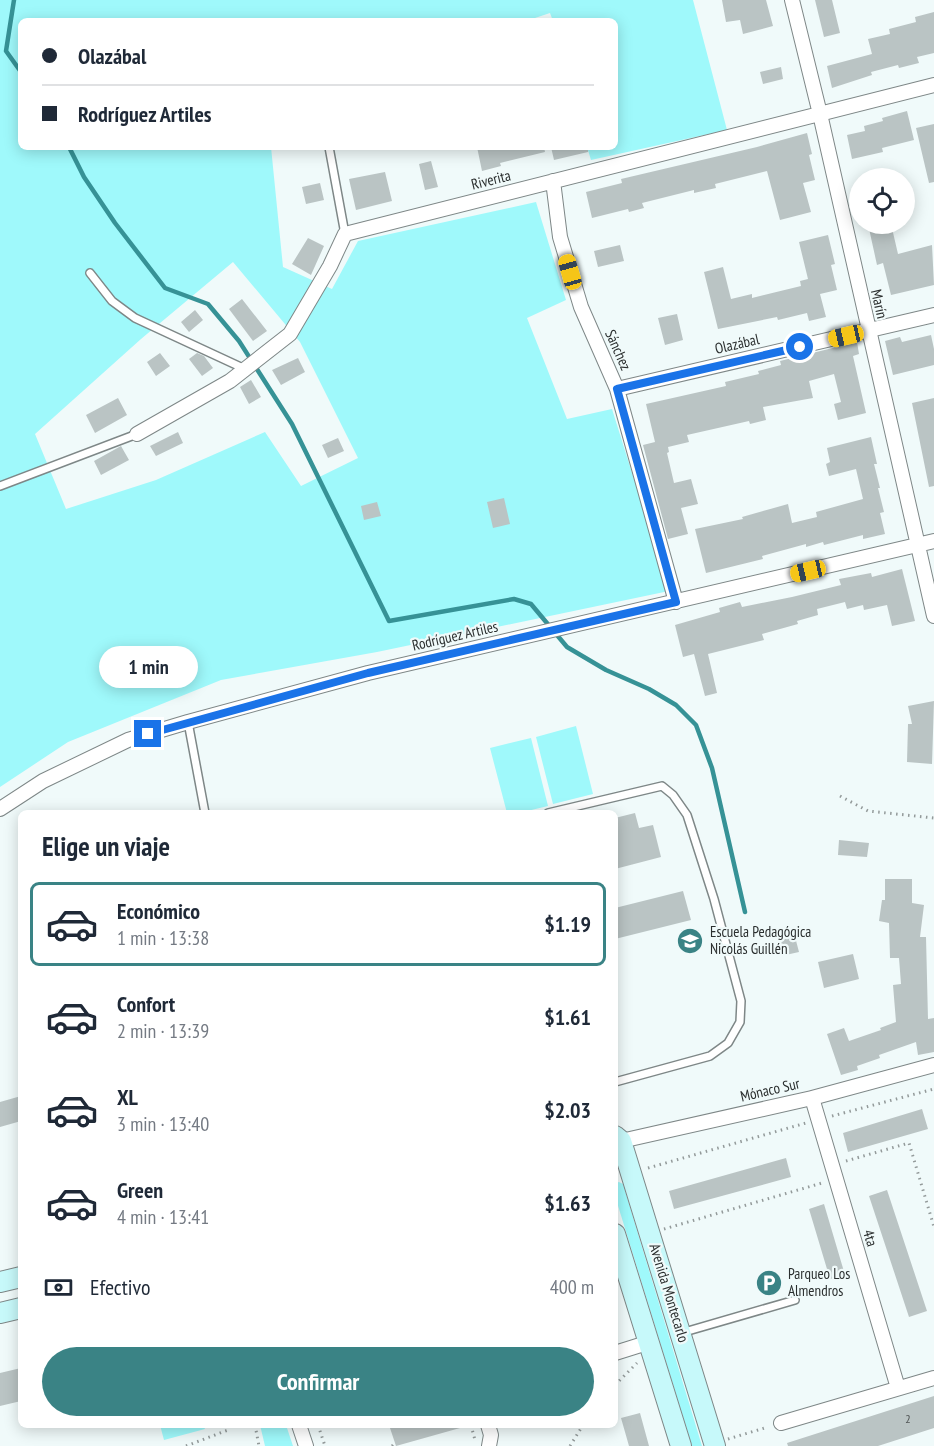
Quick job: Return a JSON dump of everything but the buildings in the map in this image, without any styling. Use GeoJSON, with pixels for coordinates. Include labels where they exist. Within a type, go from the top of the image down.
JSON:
{"type":"FeatureCollection","features":[{"type":"Feature","properties":{"kind":"main road","name":"Avenida Montecarlo"},"geometry":{"type":"LineString","coordinates":[[618,1144],[681,1333],[722,1439]]}},
{"type":"Feature","properties":{"kind":"main road"},"geometry":{"type":"LineString","coordinates":[[618,1246],[645,1351],[681,1446]]}},
{"type":"Feature","properties":{"kind":"main road"},"geometry":{"type":"LineString","coordinates":[[0,1282],[18,1278]]}},
{"type":"Feature","properties":{"kind":"main road"},"geometry":{"type":"LineString","coordinates":[[0,1313],[18,1309]]}},
{"type":"Feature","properties":{"kind":"street","name":"Marín"},"geometry":{"type":"LineString","coordinates":[[792,0],[934,616]]}},
{"type":"Feature","properties":{"kind":"street","name":"Riverita"},"geometry":{"type":"LineString","coordinates":[[345,234],[934,84]]}},
{"type":"Feature","properties":{"kind":"street","name":"Sánchez"},"geometry":{"type":"LineString","coordinates":[[553,181],[560,237],[580,307],[617,389],[676,602]]}},
{"type":"Feature","properties":{"kind":"street"},"geometry":{"type":"LineString","coordinates":[[137,434],[230,381],[290,334],[330,266],[345,234]]}},
{"type":"Feature","properties":{"kind":"street","name":"Olazábal"},"geometry":{"type":"LineString","coordinates":[[617,389],[934,315]]}},
{"type":"Feature","properties":{"kind":"street","name":"Rodríguez Artiles"},"geometry":{"type":"LineString","coordinates":[[0,809],[43,781],[129,740],[188,722],[368,673],[934,541]]}},
{"type":"Feature","properties":{"kind":"street","name":"Mónaco Sur"},"geometry":{"type":"LineString","coordinates":[[618,1141],[812,1098],[934,1065]]}},
{"type":"Feature","properties":{"kind":"street","name":"4ta"},"geometry":{"type":"LineString","coordinates":[[812,1098],[898,1388]]}},
{"type":"Feature","properties":{"kind":"street"},"geometry":{"type":"LineString","coordinates":[[618,1353],[645,1351]]}},
{"type":"Feature","properties":{"kind":"street"},"geometry":{"type":"LineString","coordinates":[[781,1423],[934,1378]]}},
{"type":"Feature","properties":{"kind":"street"},"geometry":{"type":"LineString","coordinates":[[300,1428],[306,1446]]}},
{"type":"Feature","properties":{"kind":"street"},"geometry":{"type":"LineString","coordinates":[[489,1428],[491,1435],[489,1446]]}},
{"type":"Feature","properties":{"kind":"lane"},"geometry":{"type":"LineString","coordinates":[[330,150],[345,234]]}},
{"type":"Feature","properties":{"kind":"lane"},"geometry":{"type":"LineString","coordinates":[[90,273],[112,301],[135,318],[245,369]]}},
{"type":"Feature","properties":{"kind":"lane"},"geometry":{"type":"LineString","coordinates":[[0,486],[137,434]]}},
{"type":"Feature","properties":{"kind":"lane"},"geometry":{"type":"LineString","coordinates":[[188,722],[204,810]]}},
{"type":"Feature","properties":{"kind":"lane"},"geometry":{"type":"LineString","coordinates":[[561,810],[662,786],[673,795],[687,815],[714,899],[741,1001],[740,1022],[728,1043],[710,1056],[618,1081]]}},
{"type":"Feature","properties":{"kind":"lane"},"geometry":{"type":"LineString","coordinates":[[681,1333],[795,1300]]}},
{"type":"Feature","properties":{"kind":"path"},"geometry":{"type":"LineString","coordinates":[[840,796],[868,811],[934,818]]}},
{"type":"Feature","properties":{"kind":"path"},"geometry":{"type":"LineString","coordinates":[[646,1175],[645,1168],[934,1089]]}},
{"type":"Feature","properties":{"kind":"path"},"geometry":{"type":"LineString","coordinates":[[831,1166],[909,1143],[934,1227]]}},
{"type":"Feature","properties":{"kind":"path"},"geometry":{"type":"LineString","coordinates":[[659,1220],[662,1230],[836,1179]]}},
{"type":"Feature","properties":{"kind":"path"},"geometry":{"type":"LineString","coordinates":[[618,1382],[645,1351]]}},
{"type":"Feature","properties":{"kind":"path"},"geometry":{"type":"LineString","coordinates":[[729,1446],[722,1439],[781,1423]]}},
{"type":"Feature","properties":{"kind":"path"},"geometry":{"type":"LineString","coordinates":[[186,1446],[228,1430],[228,1428]]}},
{"type":"Feature","properties":{"kind":"path"},"geometry":{"type":"LineString","coordinates":[[256,1428],[259,1446]]}},
{"type":"Feature","properties":{"kind":"path"},"geometry":{"type":"LineString","coordinates":[[319,1428],[325,1446]]}},
{"type":"Feature","properties":{"kind":"path"},"geometry":{"type":"LineString","coordinates":[[472,1428],[477,1446]]}},
{"type":"Feature","properties":{"kind":"path"},"geometry":{"type":"LineString","coordinates":[[570,1446],[581,1428]]}},
{"type":"Feature","properties":{"kind":"shaded area"},"geometry":{"type":"Polygon","coordinates":[[[0,0],[693,0],[727,130],[591,160],[588,150],[618,150],[618,18],[552,18],[550,13],[535,18],[18,18],[18,150],[271,150],[283,267],[332,289],[358,241],[536,202],[566,300],[527,318],[567,419],[612,409],[669,591],[377,652],[221,680],[68,742],[0,787],[0,0]],[[233,262],[141,339],[35,434],[66,509],[156,480],[265,432],[301,486],[358,458],[300,342],[233,262]]]}},
{"type":"Feature","properties":{"kind":"shaded area"},"geometry":{"type":"Polygon","coordinates":[[[576,726],[593,794],[553,804],[536,737],[576,726]]]}},
{"type":"Feature","properties":{"kind":"shaded area"},"geometry":{"type":"Polygon","coordinates":[[[531,738],[548,806],[531,810],[506,810],[490,748],[531,738]]]}},
{"type":"Feature","properties":{"kind":"shaded area"},"geometry":{"type":"Polygon","coordinates":[[[618,1182],[623,1184],[702,1446],[692,1446],[618,1206],[618,1182]]]}},
{"type":"Feature","properties":{"kind":"shaded area"},"geometry":{"type":"Polygon","coordinates":[[[161,1428],[205,1429],[164,1440],[161,1428]]]}},
{"type":"Feature","properties":{"kind":"shaded area"},"geometry":{"type":"Polygon","coordinates":[[[261,1428],[287,1428],[293,1446],[265,1446],[261,1428]]]}},
{"type":"Feature","properties":{"kind":"waterway"},"geometry":{"type":"LineString","coordinates":[[14,0],[6,51],[18,68]]}},
{"type":"Feature","properties":{"kind":"waterway"},"geometry":{"type":"LineString","coordinates":[[70,150],[84,177],[115,223],[165,288],[208,304],[239,341],[292,424],[389,621],[514,599],[531,604],[567,647],[606,670],[649,689],[676,705],[696,725],[712,768],[745,912]]}},
{"type":"Feature","properties":{"kind":"place","name":"Escuela Pedagógica Nicolás Guillén"},"geometry":{"type":"Point","coordinates":[690,941]}},
{"type":"Feature","properties":{"kind":"place","name":"Parqueo Los Almendros"},"geometry":{"type":"Point","coordinates":[769,1283]}},
{"type":"Feature","properties":{"kind":"route"},"geometry":{"type":"LineString","coordinates":[[148,734],[368,673],[676,602],[617,389],[800,347]]}}]}
